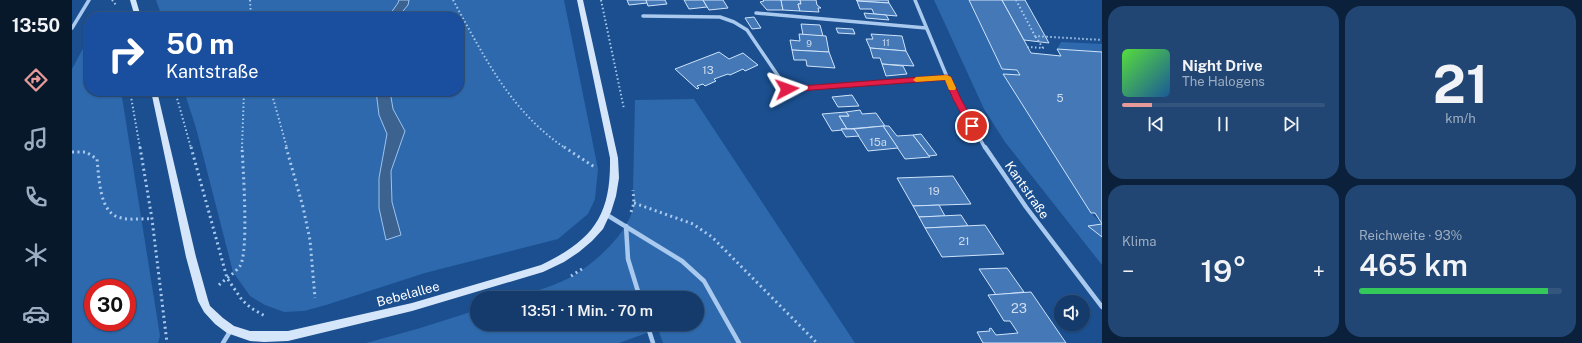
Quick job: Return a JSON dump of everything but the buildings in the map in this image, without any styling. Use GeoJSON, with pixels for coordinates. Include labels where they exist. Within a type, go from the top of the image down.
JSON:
{"type":"FeatureCollection","features":[{"type":"Feature","properties":{"kind":"main road"},"geometry":{"type":"LineString","coordinates":[[133,0],[137,12]]}},
{"type":"Feature","properties":{"kind":"main road","name":"Bebelallee"},"geometry":{"type":"LineString","coordinates":[[155,96],[202,301],[219,322],[231,330],[250,336],[288,336],[412,308],[543,268],[559,261],[586,242],[598,229],[607,215],[614,181],[614,158],[580,0]]}},
{"type":"Feature","properties":{"kind":"street"},"geometry":{"type":"LineString","coordinates":[[72,28],[89,0]]}},
{"type":"Feature","properties":{"kind":"street","name":"Kantstraße"},"geometry":{"type":"LineString","coordinates":[[915,0],[947,77],[972,126],[1011,186],[1102,307]]}},
{"type":"Feature","properties":{"kind":"street"},"geometry":{"type":"LineString","coordinates":[[756,13],[926,28]]}},
{"type":"Feature","properties":{"kind":"street"},"geometry":{"type":"LineString","coordinates":[[643,16],[720,17],[734,22],[747,30],[787,89],[947,77]]}},
{"type":"Feature","properties":{"kind":"street"},"geometry":{"type":"LineString","coordinates":[[607,215],[682,261],[704,281],[738,343]]}},
{"type":"Feature","properties":{"kind":"street"},"geometry":{"type":"LineString","coordinates":[[626,226],[628,259],[638,291]]}},
{"type":"Feature","properties":{"kind":"street"},"geometry":{"type":"LineString","coordinates":[[223,343],[231,330]]}},
{"type":"Feature","properties":{"kind":"street"},"geometry":{"type":"LineString","coordinates":[[649,331],[653,343]]}},
{"type":"Feature","properties":{"kind":"path"},"geometry":{"type":"LineString","coordinates":[[250,0],[251,12]]}},
{"type":"Feature","properties":{"kind":"path"},"geometry":{"type":"LineString","coordinates":[[453,0],[460,12]]}},
{"type":"Feature","properties":{"kind":"path"},"geometry":{"type":"LineString","coordinates":[[1016,0],[1043,48],[1027,47]]}},
{"type":"Feature","properties":{"kind":"path"},"geometry":{"type":"LineString","coordinates":[[464,20],[490,67],[507,93],[520,109],[552,139],[614,181]]}},
{"type":"Feature","properties":{"kind":"path"},"geometry":{"type":"LineString","coordinates":[[1036,36],[1102,40]]}},
{"type":"Feature","properties":{"kind":"path"},"geometry":{"type":"LineString","coordinates":[[131,96],[152,218],[167,343]]}},
{"type":"Feature","properties":{"kind":"path"},"geometry":{"type":"LineString","coordinates":[[176,96],[227,278],[239,299],[253,310],[269,318]]}},
{"type":"Feature","properties":{"kind":"path"},"geometry":{"type":"LineString","coordinates":[[202,301],[240,266],[243,256],[245,239],[242,142],[244,96]]}},
{"type":"Feature","properties":{"kind":"path"},"geometry":{"type":"LineString","coordinates":[[272,96],[303,207],[310,240],[315,298]]}},
{"type":"Feature","properties":{"kind":"path"},"geometry":{"type":"LineString","coordinates":[[72,152],[86,152],[97,159],[101,195],[107,210],[115,216],[152,218]]}},
{"type":"Feature","properties":{"kind":"path"},"geometry":{"type":"LineString","coordinates":[[634,203],[693,224],[712,237],[726,250],[764,292],[817,343]]}},
{"type":"Feature","properties":{"kind":"shaded area"},"geometry":{"type":"Polygon","coordinates":[[[156,0],[564,0],[598,169],[595,199],[588,214],[558,239],[425,273],[304,311],[284,312],[265,305],[250,296],[233,272],[196,128],[186,96],[464,96],[464,12],[160,12],[156,0]]]}},
{"type":"Feature","properties":{"kind":"shaded area"},"geometry":{"type":"Polygon","coordinates":[[[399,0],[409,0],[408,5],[402,12],[392,12],[399,0]]]}},
{"type":"Feature","properties":{"kind":"shaded area"},"geometry":{"type":"Polygon","coordinates":[[[934,0],[969,0],[1002,69],[1017,70],[1091,213],[1102,224],[1089,226],[1102,237],[1102,265],[1005,142],[984,109],[934,0]]]}},
{"type":"Feature","properties":{"kind":"shaded area"},"geometry":{"type":"Polygon","coordinates":[[[1061,42],[1102,44],[1102,52],[1057,49],[1061,42]]]}},
{"type":"Feature","properties":{"kind":"shaded area"},"geometry":{"type":"Polygon","coordinates":[[[84,46],[84,96],[122,96],[160,336],[158,343],[72,343],[72,69],[84,46]]]}},
{"type":"Feature","properties":{"kind":"shaded area"},"geometry":{"type":"Polygon","coordinates":[[[377,96],[391,96],[393,109],[405,131],[391,171],[392,202],[401,235],[386,240],[379,208],[379,178],[387,134],[379,115],[377,96]]]}},
{"type":"Feature","properties":{"kind":"shaded area"},"geometry":{"type":"Polygon","coordinates":[[[694,99],[855,343],[663,343],[659,331],[704,331],[704,291],[535,291],[569,278],[585,268],[612,243],[627,223],[632,213],[634,202],[635,100],[694,99]]]}},
{"type":"Feature","properties":{"kind":"shaded area"},"geometry":{"type":"Polygon","coordinates":[[[470,312],[470,331],[652,331],[619,343],[366,343],[470,312]]]}},
{"type":"Feature","properties":{"kind":"slow traffic"},"geometry":{"type":"LineString","coordinates":[[916,80],[947,77],[952,88]]}},
{"type":"Feature","properties":{"kind":"route"},"geometry":{"type":"LineString","coordinates":[[787,89],[947,77],[972,126]]}}]}
